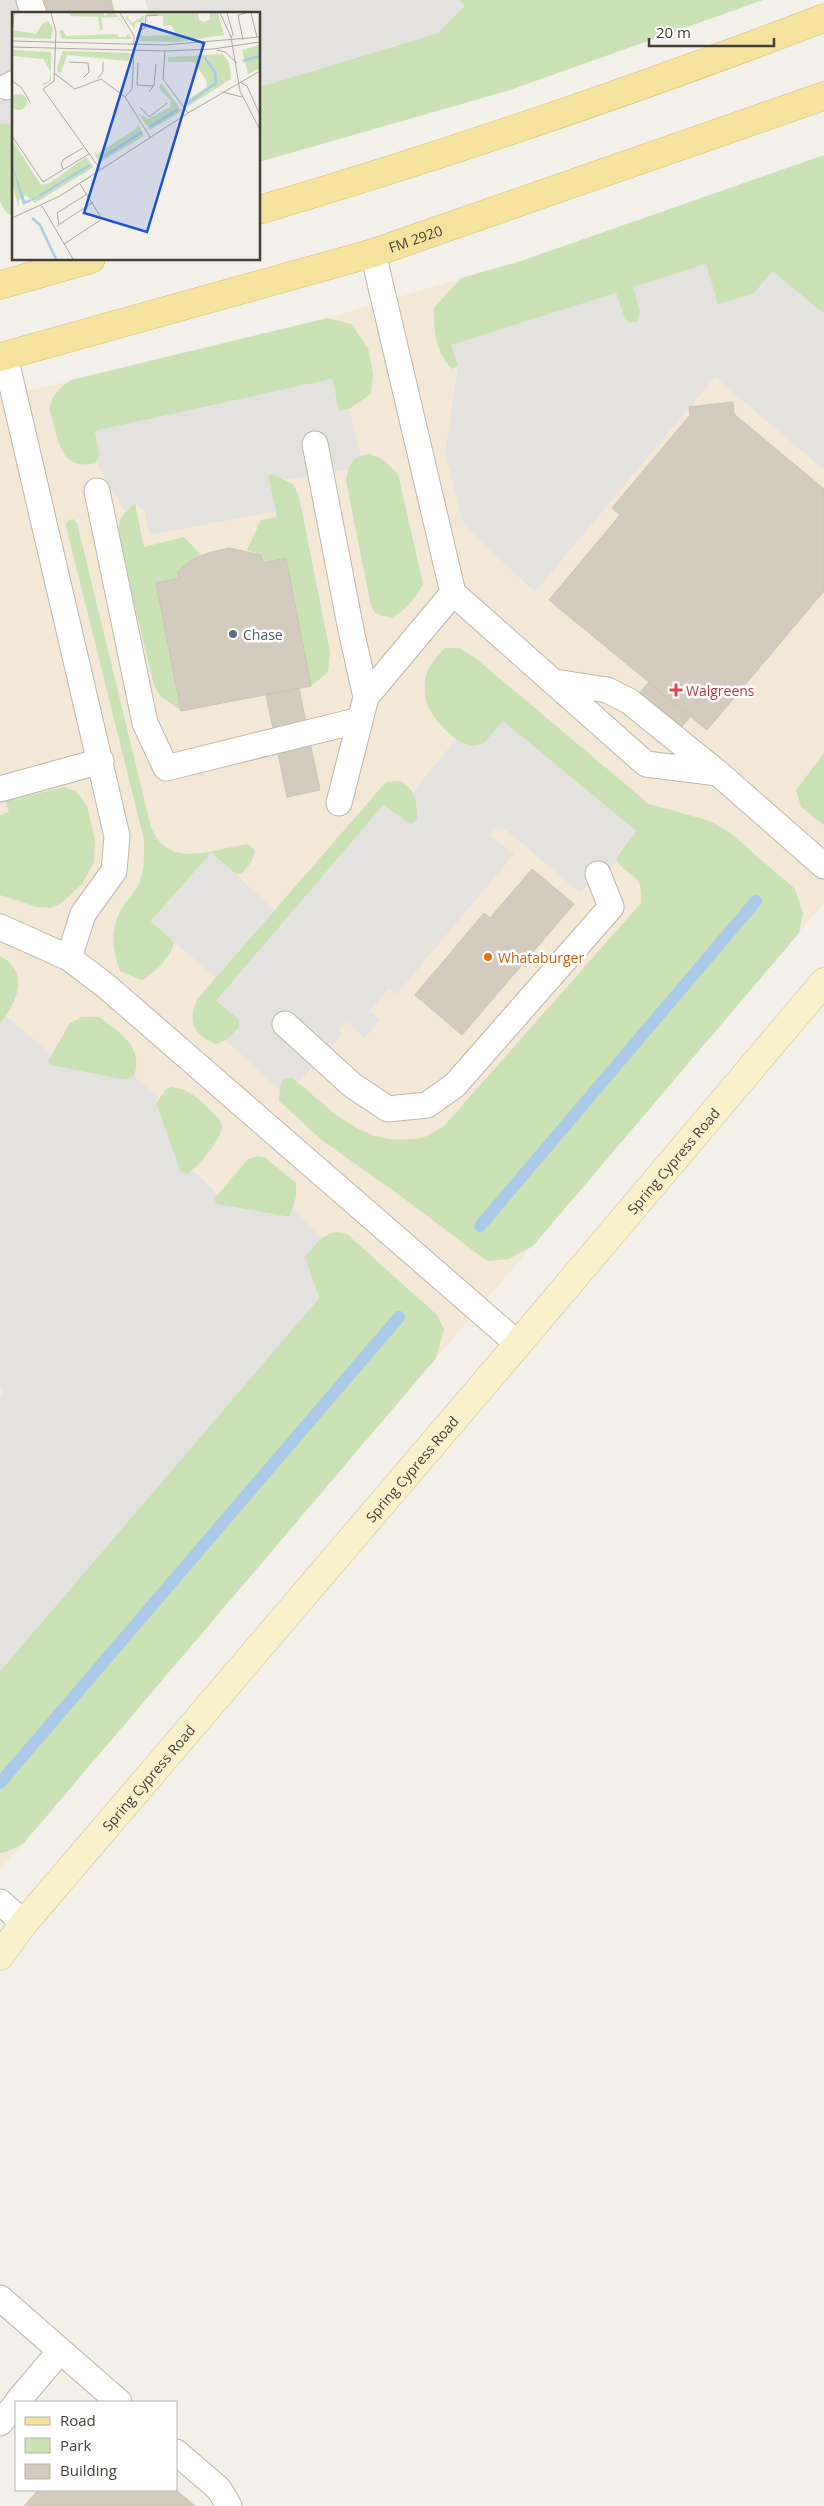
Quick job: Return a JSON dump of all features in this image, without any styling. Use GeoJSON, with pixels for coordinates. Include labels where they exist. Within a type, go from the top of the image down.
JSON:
{"type":"FeatureCollection","features":[{"type":"Feature","properties":{"kind":"main road"},"geometry":{"type":"LineString","coordinates":[[260,210],[341,186],[696,68],[824,18]]}},
{"type":"Feature","properties":{"kind":"main road","name":"FM 2920"},"geometry":{"type":"LineString","coordinates":[[2,356],[373,254],[824,96]]}},
{"type":"Feature","properties":{"kind":"main road"},"geometry":{"type":"LineString","coordinates":[[0,286],[88,260]]}},
{"type":"Feature","properties":{"kind":"main road","name":"Spring Cypress Road"},"geometry":{"type":"LineString","coordinates":[[0,1956],[24,1923],[824,982]]}},
{"type":"Feature","properties":{"kind":"lane"},"geometry":{"type":"LineString","coordinates":[[29,0],[33,12]]}},
{"type":"Feature","properties":{"kind":"lane"},"geometry":{"type":"LineString","coordinates":[[373,254],[453,593],[646,764],[718,773]]}},
{"type":"Feature","properties":{"kind":"lane"},"geometry":{"type":"LineString","coordinates":[[2,356],[101,761],[117,836],[114,871],[83,914],[69,958]]}},
{"type":"Feature","properties":{"kind":"lane"},"geometry":{"type":"LineString","coordinates":[[315,444],[351,630],[363,708],[339,803]]}},
{"type":"Feature","properties":{"kind":"lane"},"geometry":{"type":"LineString","coordinates":[[97,491],[145,722],[166,768],[363,708],[453,593]]}},
{"type":"Feature","properties":{"kind":"lane"},"geometry":{"type":"LineString","coordinates":[[555,682],[607,690],[629,701],[718,773],[824,866]]}},
{"type":"Feature","properties":{"kind":"lane"},"geometry":{"type":"LineString","coordinates":[[0,789],[101,761]]}},
{"type":"Feature","properties":{"kind":"lane"},"geometry":{"type":"LineString","coordinates":[[285,1024],[352,1085],[388,1109],[427,1105],[455,1085],[610,907],[598,874]]}},
{"type":"Feature","properties":{"kind":"lane"},"geometry":{"type":"LineString","coordinates":[[0,927],[69,958],[145,1019],[518,1344]]}},
{"type":"Feature","properties":{"kind":"lane"},"geometry":{"type":"LineString","coordinates":[[0,1902],[24,1923]]}},
{"type":"Feature","properties":{"kind":"lane"},"geometry":{"type":"LineString","coordinates":[[0,2298],[118,2401]]}},
{"type":"Feature","properties":{"kind":"lane"},"geometry":{"type":"LineString","coordinates":[[19,2401],[60,2351]]}},
{"type":"Feature","properties":{"kind":"lane"},"geometry":{"type":"LineString","coordinates":[[0,2423],[15,2405]]}},
{"type":"Feature","properties":{"kind":"lane"},"geometry":{"type":"LineString","coordinates":[[178,2454],[218,2489],[229,2506]]}},
{"type":"Feature","properties":{"kind":"shaded area"},"geometry":{"type":"Polygon","coordinates":[[[0,0],[39,0],[42,12],[12,12],[12,125],[0,123],[0,0]]]}},
{"type":"Feature","properties":{"kind":"shaded area"},"geometry":{"type":"Polygon","coordinates":[[[145,0],[458,0],[465,6],[438,33],[260,87],[260,12],[148,12],[145,0]]]}},
{"type":"Feature","properties":{"kind":"shaded area"},"geometry":{"type":"Polygon","coordinates":[[[824,155],[824,903],[0,1870],[0,398],[307,324],[521,261],[824,155]]]}},
{"type":"Feature","properties":{"kind":"shaded area"},"geometry":{"type":"Polygon","coordinates":[[[706,264],[718,304],[753,294],[773,271],[824,314],[824,470],[715,377],[535,592],[464,525],[445,454],[458,366],[451,345],[616,293],[625,319],[629,323],[638,322],[640,312],[633,287],[706,264]]]}},
{"type":"Feature","properties":{"kind":"shaded area"},"geometry":{"type":"Polygon","coordinates":[[[332,379],[339,411],[349,409],[361,455],[353,460],[347,470],[287,480],[272,474],[268,476],[276,511],[150,535],[144,510],[135,504],[125,511],[96,463],[100,456],[95,431],[332,379]]]}},
{"type":"Feature","properties":{"kind":"shaded area"},"geometry":{"type":"Polygon","coordinates":[[[503,721],[636,831],[618,853],[616,858],[618,862],[579,892],[506,830],[493,829],[491,836],[514,854],[397,994],[389,988],[370,1011],[380,1020],[365,1038],[347,1022],[339,1030],[342,1035],[298,1082],[291,1077],[283,1079],[279,1090],[226,1040],[239,1028],[239,1019],[216,1001],[383,805],[411,824],[417,820],[418,805],[413,792],[456,739],[465,745],[474,746],[484,743],[503,721]]]}},
{"type":"Feature","properties":{"kind":"shaded area"},"geometry":{"type":"Polygon","coordinates":[[[211,853],[275,910],[215,977],[151,922],[211,853]]]}},
{"type":"Feature","properties":{"kind":"shaded area"},"geometry":{"type":"Polygon","coordinates":[[[6,1016],[52,1055],[48,1061],[50,1065],[126,1080],[134,1076],[158,1097],[156,1103],[180,1171],[187,1174],[193,1170],[218,1195],[214,1199],[216,1204],[289,1217],[293,1210],[322,1237],[305,1257],[319,1298],[0,1671],[0,1397],[3,1394],[0,1386],[0,1024],[6,1016]]]}},
{"type":"Feature","properties":{"kind":"green space"},"geometry":{"type":"Polygon","coordinates":[[[458,0],[763,0],[507,91],[260,162],[260,87],[438,33],[464,5],[458,0]]]}},
{"type":"Feature","properties":{"kind":"green space"},"geometry":{"type":"Polygon","coordinates":[[[0,123],[12,125],[12,216],[6,212],[0,202],[0,123]]]}},
{"type":"Feature","properties":{"kind":"green space"},"geometry":{"type":"Polygon","coordinates":[[[824,155],[824,314],[773,272],[753,294],[717,305],[706,265],[640,312],[638,322],[629,323],[624,319],[616,293],[452,345],[458,366],[452,369],[442,355],[435,333],[434,308],[461,278],[521,261],[824,155]]]}},
{"type":"Feature","properties":{"kind":"green space"},"geometry":{"type":"Polygon","coordinates":[[[327,318],[351,324],[368,348],[373,373],[371,394],[349,409],[339,411],[332,379],[95,431],[100,456],[96,463],[78,464],[71,461],[62,450],[56,435],[50,407],[60,388],[71,380],[327,318]]]}},
{"type":"Feature","properties":{"kind":"green space"},"geometry":{"type":"Polygon","coordinates":[[[370,454],[382,459],[398,474],[423,584],[410,604],[391,618],[375,613],[371,606],[346,481],[352,462],[359,456],[370,454]]]}},
{"type":"Feature","properties":{"kind":"green space"},"geometry":{"type":"Polygon","coordinates":[[[272,474],[293,484],[299,496],[330,653],[328,672],[311,686],[286,558],[263,563],[261,555],[247,550],[261,520],[277,517],[268,476],[272,474]]]}},
{"type":"Feature","properties":{"kind":"green space"},"geometry":{"type":"Polygon","coordinates":[[[135,504],[144,547],[184,537],[202,556],[193,559],[178,571],[179,578],[156,583],[181,711],[160,696],[154,685],[118,537],[118,526],[121,518],[135,504]]]}},
{"type":"Feature","properties":{"kind":"green space"},"geometry":{"type":"Polygon","coordinates":[[[73,519],[77,523],[151,827],[159,841],[169,849],[180,853],[193,854],[248,844],[255,850],[252,861],[242,873],[236,874],[211,853],[151,921],[174,942],[170,953],[162,964],[142,980],[120,971],[115,955],[114,931],[118,916],[138,886],[142,875],[144,840],[66,526],[67,521],[73,519]]]}},
{"type":"Feature","properties":{"kind":"green space"},"geometry":{"type":"Polygon","coordinates":[[[445,648],[459,648],[474,657],[649,804],[710,821],[729,832],[795,889],[803,913],[799,933],[533,1246],[508,1259],[487,1261],[323,1141],[279,1101],[280,1084],[283,1079],[291,1077],[349,1124],[365,1132],[400,1140],[430,1135],[444,1126],[641,903],[640,885],[620,865],[616,858],[636,831],[503,721],[486,742],[475,746],[458,740],[442,727],[427,704],[425,681],[429,667],[445,648]]]}},
{"type":"Feature","properties":{"kind":"green space"},"geometry":{"type":"Polygon","coordinates":[[[824,753],[824,825],[801,807],[796,790],[824,753]]]}},
{"type":"Feature","properties":{"kind":"green space"},"geometry":{"type":"Polygon","coordinates":[[[399,781],[409,788],[415,797],[417,820],[411,824],[407,823],[384,805],[216,1001],[239,1019],[239,1028],[226,1040],[216,1044],[202,1036],[194,1026],[193,1020],[193,1013],[198,998],[386,782],[399,781]]]}},
{"type":"Feature","properties":{"kind":"green space"},"geometry":{"type":"Polygon","coordinates":[[[64,787],[77,792],[87,806],[95,840],[94,862],[82,884],[62,903],[50,908],[37,907],[0,895],[0,815],[9,812],[6,801],[64,787]]]}},
{"type":"Feature","properties":{"kind":"green space"},"geometry":{"type":"Polygon","coordinates":[[[0,956],[10,963],[15,971],[18,979],[18,988],[12,1006],[0,1024],[0,956]]]}},
{"type":"Feature","properties":{"kind":"green space"},"geometry":{"type":"Polygon","coordinates":[[[82,1017],[99,1017],[128,1041],[136,1056],[134,1076],[126,1080],[50,1065],[48,1061],[70,1023],[82,1017]]]}},
{"type":"Feature","properties":{"kind":"green space"},"geometry":{"type":"Polygon","coordinates":[[[172,1087],[186,1091],[198,1099],[218,1118],[222,1127],[218,1139],[208,1153],[187,1174],[182,1174],[180,1171],[156,1103],[166,1089],[172,1087]]]}},
{"type":"Feature","properties":{"kind":"green space"},"geometry":{"type":"Polygon","coordinates":[[[258,1156],[266,1158],[296,1183],[296,1196],[290,1217],[216,1204],[214,1199],[248,1159],[258,1156]]]}},
{"type":"Feature","properties":{"kind":"green space"},"geometry":{"type":"Polygon","coordinates":[[[339,1232],[347,1234],[437,1315],[444,1329],[436,1358],[23,1844],[0,1853],[0,1671],[319,1298],[304,1257],[319,1240],[328,1234],[339,1232]]]}},
{"type":"Feature","properties":{"kind":"building"},"geometry":{"type":"Polygon","coordinates":[[[44,0],[111,0],[114,12],[47,12],[44,0]]]}},
{"type":"Feature","properties":{"kind":"building","name":"Walgreens"},"geometry":{"type":"Polygon","coordinates":[[[733,402],[734,414],[824,489],[824,591],[707,730],[549,600],[620,515],[612,508],[690,415],[689,407],[733,402]]]}},
{"type":"Feature","properties":{"kind":"building","name":"Chase"},"geometry":{"type":"Polygon","coordinates":[[[229,548],[261,555],[263,563],[286,558],[311,686],[181,711],[156,583],[179,578],[178,571],[193,559],[229,548]]]}},
{"type":"Feature","properties":{"kind":"building"},"geometry":{"type":"Polygon","coordinates":[[[649,682],[690,717],[674,736],[632,701],[649,682]]]}},
{"type":"Feature","properties":{"kind":"building"},"geometry":{"type":"Polygon","coordinates":[[[299,688],[320,790],[287,797],[266,695],[299,688]]]}},
{"type":"Feature","properties":{"kind":"building","name":"Whataburger"},"geometry":{"type":"Polygon","coordinates":[[[532,869],[574,904],[462,1035],[415,995],[484,913],[490,918],[532,869]]]}},
{"type":"Feature","properties":{"kind":"building"},"geometry":{"type":"Polygon","coordinates":[[[37,2491],[177,2491],[195,2506],[24,2506],[37,2491]]]}},
{"type":"Feature","properties":{"kind":"waterway"},"geometry":{"type":"LineString","coordinates":[[480,1226],[756,901]]}},
{"type":"Feature","properties":{"kind":"waterway"},"geometry":{"type":"LineString","coordinates":[[0,1783],[399,1317]]}},
{"type":"Feature","properties":{"kind":"place","name":"Chase"},"geometry":{"type":"Point","coordinates":[233,634]}},
{"type":"Feature","properties":{"kind":"place","name":"Walgreens"},"geometry":{"type":"Point","coordinates":[676,690]}},
{"type":"Feature","properties":{"kind":"place","name":"Whataburger"},"geometry":{"type":"Point","coordinates":[488,957]}}]}
